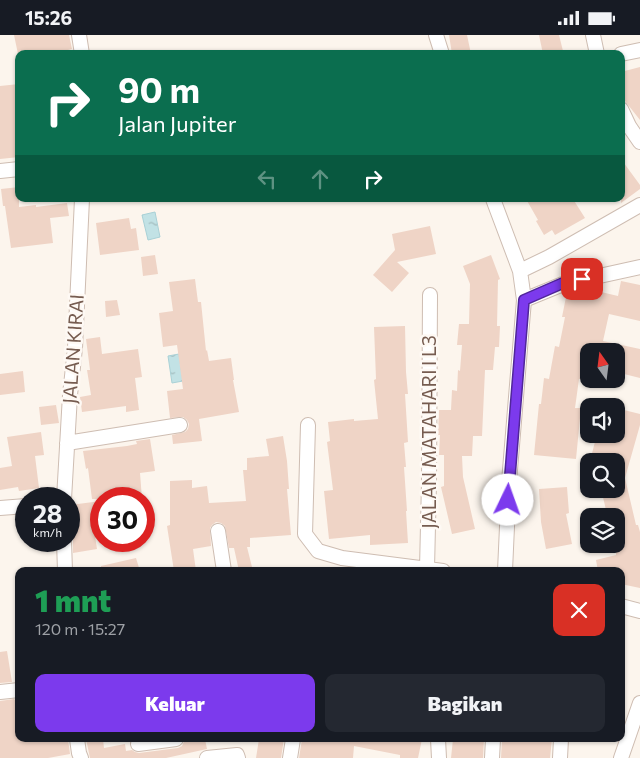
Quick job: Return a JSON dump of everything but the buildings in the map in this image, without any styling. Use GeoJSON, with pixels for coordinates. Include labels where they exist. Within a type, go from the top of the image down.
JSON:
{"type":"FeatureCollection","features":[{"type":"Feature","properties":{"kind":"street"},"geometry":{"type":"LineString","coordinates":[[79,35],[81,50]]}},
{"type":"Feature","properties":{"kind":"street"},"geometry":{"type":"LineString","coordinates":[[436,35],[441,50]]}},
{"type":"Feature","properties":{"kind":"street"},"geometry":{"type":"LineString","coordinates":[[593,35],[596,50]]}},
{"type":"Feature","properties":{"kind":"street"},"geometry":{"type":"LineString","coordinates":[[625,54],[640,50]]}},
{"type":"Feature","properties":{"kind":"street"},"geometry":{"type":"LineString","coordinates":[[625,118],[640,142]]}},
{"type":"Feature","properties":{"kind":"street"},"geometry":{"type":"LineString","coordinates":[[0,171],[15,169]]}},
{"type":"Feature","properties":{"kind":"street","name":"JALAN KIRAI"},"geometry":{"type":"LineString","coordinates":[[65,487],[75,348],[82,202]]}},
{"type":"Feature","properties":{"kind":"street"},"geometry":{"type":"LineString","coordinates":[[494,202],[520,271],[524,300],[509,482],[505,567]]}},
{"type":"Feature","properties":{"kind":"street"},"geometry":{"type":"LineString","coordinates":[[520,271],[549,257],[640,205]]}},
{"type":"Feature","properties":{"kind":"street"},"geometry":{"type":"LineString","coordinates":[[524,300],[563,283],[640,267]]}},
{"type":"Feature","properties":{"kind":"street","name":"JALAN MATAHARI I L3"},"geometry":{"type":"LineString","coordinates":[[427,567],[430,295]]}},
{"type":"Feature","properties":{"kind":"street"},"geometry":{"type":"LineString","coordinates":[[67,443],[180,425]]}},
{"type":"Feature","properties":{"kind":"street"},"geometry":{"type":"LineString","coordinates":[[308,425],[305,534],[318,551],[342,558],[412,567]]}},
{"type":"Feature","properties":{"kind":"street"},"geometry":{"type":"LineString","coordinates":[[0,508],[15,507]]}},
{"type":"Feature","properties":{"kind":"street"},"geometry":{"type":"LineString","coordinates":[[218,531],[223,567]]}},
{"type":"Feature","properties":{"kind":"street"},"geometry":{"type":"LineString","coordinates":[[64,552],[65,567]]}},
{"type":"Feature","properties":{"kind":"street"},"geometry":{"type":"LineString","coordinates":[[625,607],[640,611]]}},
{"type":"Feature","properties":{"kind":"street"},"geometry":{"type":"LineString","coordinates":[[0,692],[15,690]]}},
{"type":"Feature","properties":{"kind":"street"},"geometry":{"type":"LineString","coordinates":[[621,758],[640,703]]}},
{"type":"Feature","properties":{"kind":"street"},"geometry":{"type":"LineString","coordinates":[[77,742],[81,758]]}},
{"type":"Feature","properties":{"kind":"street"},"geometry":{"type":"LineString","coordinates":[[138,744],[153,742]]}},
{"type":"Feature","properties":{"kind":"street"},"geometry":{"type":"LineString","coordinates":[[290,758],[293,742]]}},
{"type":"Feature","properties":{"kind":"street"},"geometry":{"type":"LineString","coordinates":[[438,742],[439,758]]}},
{"type":"Feature","properties":{"kind":"street"},"geometry":{"type":"LineString","coordinates":[[492,758],[493,742]]}},
{"type":"Feature","properties":{"kind":"street"},"geometry":{"type":"LineString","coordinates":[[560,742],[560,758]]}},
{"type":"Feature","properties":{"kind":"street"},"geometry":{"type":"LineString","coordinates":[[207,758],[238,756]]}},
{"type":"Feature","properties":{"kind":"water"},"geometry":{"type":"Polygon","coordinates":[[[155,212],[160,237],[148,240],[142,215],[155,212]]]}},
{"type":"Feature","properties":{"kind":"water"},"geometry":{"type":"Polygon","coordinates":[[[179,354],[183,381],[172,383],[168,356],[179,354]]]}},
{"type":"Feature","properties":{"kind":"route"},"geometry":{"type":"LineString","coordinates":[[508,500],[524,300],[563,283],[582,279]]}}]}
